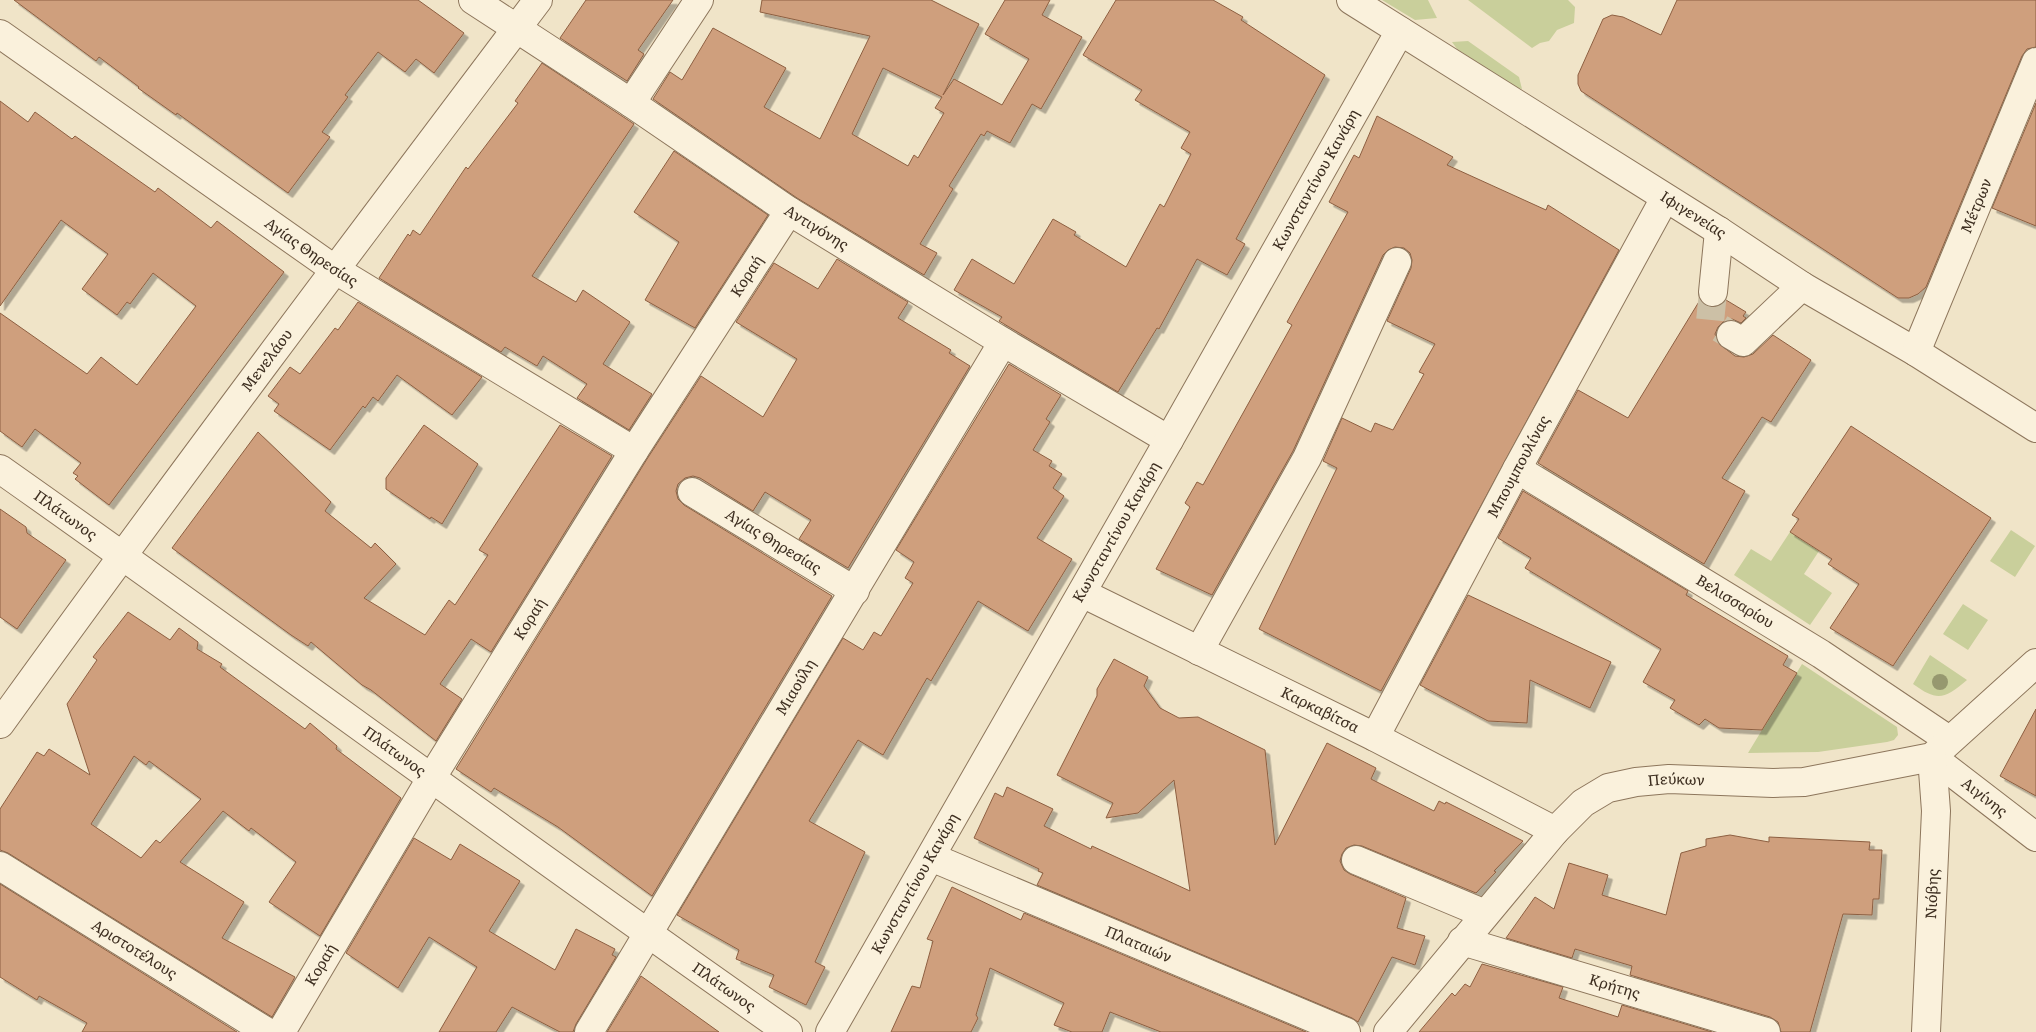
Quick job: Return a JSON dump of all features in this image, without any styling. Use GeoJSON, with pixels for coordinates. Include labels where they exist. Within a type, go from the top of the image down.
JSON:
{"type":"FeatureCollection","features":[{"type":"Feature","properties":{"kind":"street","name":"Αντιγόνης"},"geometry":{"type":"LineString","coordinates":[[473,0],[631,103],[789,211],[1003,342],[1169,440]]}},
{"type":"Feature","properties":{"kind":"street","name":"Μενελάου"},"geometry":{"type":"LineString","coordinates":[[0,724],[122,554],[334,269],[538,0]]}},
{"type":"Feature","properties":{"kind":"street"},"geometry":{"type":"LineString","coordinates":[[631,103],[699,0]]}},
{"type":"Feature","properties":{"kind":"street","name":"Ιφιγενείας"},"geometry":{"type":"LineString","coordinates":[[1351,0],[1720,232],[1802,286],[1916,352],[2036,428]]}},
{"type":"Feature","properties":{"kind":"street","name":"Κωνσταντίνου Κανάρη"},"geometry":{"type":"LineString","coordinates":[[830,1032],[1082,593],[1400,31]]}},
{"type":"Feature","properties":{"kind":"street","name":"Αγίας Θηρεσίας"},"geometry":{"type":"LineString","coordinates":[[0,34],[334,269],[634,451]]}},
{"type":"Feature","properties":{"kind":"street","name":"Μέτρων"},"geometry":{"type":"LineString","coordinates":[[1916,352],[2036,62]]}},
{"type":"Feature","properties":{"kind":"street","name":"Μπουμπουλίνας"},"geometry":{"type":"LineString","coordinates":[[1375,736],[1517,469],[1665,198]]}},
{"type":"Feature","properties":{"kind":"street","name":"Κοραή"},"geometry":{"type":"LineString","coordinates":[[281,1032],[432,777],[634,451],[789,211]]}},
{"type":"Feature","properties":{"kind":"street"},"geometry":{"type":"LineString","coordinates":[[1713,292],[1720,232]]}},
{"type":"Feature","properties":{"kind":"street"},"geometry":{"type":"LineString","coordinates":[[1199,650],[1307,458],[1397,262]]}},
{"type":"Feature","properties":{"kind":"street"},"geometry":{"type":"LineString","coordinates":[[1731,336],[1743,342],[1802,286]]}},
{"type":"Feature","properties":{"kind":"street","name":"Μιαούλη"},"geometry":{"type":"LineString","coordinates":[[589,1032],[1003,342]]}},
{"type":"Feature","properties":{"kind":"street","name":"Πλάτωνος"},"geometry":{"type":"LineString","coordinates":[[0,469],[122,554],[647,934],[788,1032]]}},
{"type":"Feature","properties":{"kind":"street","name":"Βελισσαρίου"},"geometry":{"type":"LineString","coordinates":[[1517,469],[1821,654],[1941,748]]}},
{"type":"Feature","properties":{"kind":"street","name":"Αγίας Θηρεσίας"},"geometry":{"type":"LineString","coordinates":[[692,492],[855,591]]}},
{"type":"Feature","properties":{"kind":"street","name":"Καρκαβίτσα"},"geometry":{"type":"LineString","coordinates":[[1082,593],[1375,736],[1555,831]]}},
{"type":"Feature","properties":{"kind":"street"},"geometry":{"type":"LineString","coordinates":[[1941,748],[2036,663]]}},
{"type":"Feature","properties":{"kind":"street","name":"Πεύκων"},"geometry":{"type":"LineString","coordinates":[[1388,1032],[1555,831],[1583,803],[1608,788],[1636,782],[1669,779],[1773,783],[1804,782],[1941,748]]}},
{"type":"Feature","properties":{"kind":"street","name":"Αιγίνης"},"geometry":{"type":"LineString","coordinates":[[1941,748],[2036,838]]}},
{"type":"Feature","properties":{"kind":"street","name":"Νιόβης"},"geometry":{"type":"LineString","coordinates":[[1926,1032],[1936,811],[1941,748]]}},
{"type":"Feature","properties":{"kind":"street","name":"Πλαταιών"},"geometry":{"type":"LineString","coordinates":[[931,857],[1346,1032]]}},
{"type":"Feature","properties":{"kind":"street"},"geometry":{"type":"LineString","coordinates":[[1356,860],[1485,914]]}},
{"type":"Feature","properties":{"kind":"street","name":"Αριστοτέλους"},"geometry":{"type":"LineString","coordinates":[[0,866],[267,1032]]}},
{"type":"Feature","properties":{"kind":"street","name":"Κρήτης"},"geometry":{"type":"LineString","coordinates":[[1462,941],[1766,1032]]}},
{"type":"Feature","properties":{"kind":"green space"},"geometry":{"type":"Polygon","coordinates":[[[1382,0],[1428,0],[1437,18],[1415,20],[1382,0]]]}},
{"type":"Feature","properties":{"kind":"green space"},"geometry":{"type":"Polygon","coordinates":[[[1468,0],[1568,0],[1575,7],[1574,23],[1557,30],[1549,41],[1540,43],[1532,48],[1468,0]]]}},
{"type":"Feature","properties":{"kind":"green space"},"geometry":{"type":"Polygon","coordinates":[[[1468,41],[1519,77],[1522,89],[1514,87],[1457,49],[1452,42],[1468,41]]]}},
{"type":"Feature","properties":{"kind":"green space"},"geometry":{"type":"Polygon","coordinates":[[[2011,530],[2035,546],[2015,577],[1990,561],[2011,530]]]}},
{"type":"Feature","properties":{"kind":"green space"},"geometry":{"type":"Polygon","coordinates":[[[1790,532],[1819,551],[1804,574],[1832,593],[1810,625],[1734,575],[1751,549],[1771,561],[1790,532]]]}},
{"type":"Feature","properties":{"kind":"green space"},"geometry":{"type":"Polygon","coordinates":[[[1963,604],[1988,620],[1968,650],[1943,634],[1963,604]]]}},
{"type":"Feature","properties":{"kind":"green space"},"geometry":{"type":"Polygon","coordinates":[[[1930,655],[1967,680],[1952,691],[1941,696],[1929,694],[1913,684],[1930,655]]]}},
{"type":"Feature","properties":{"kind":"green space"},"geometry":{"type":"Polygon","coordinates":[[[1802,664],[1897,727],[1898,735],[1894,740],[1887,742],[1818,752],[1748,753],[1802,664]]]}},
{"type":"Feature","properties":{"kind":"building"},"geometry":{"type":"Polygon","coordinates":[[[14,0],[418,0],[464,33],[434,73],[416,59],[405,72],[378,52],[345,95],[348,97],[322,132],[330,137],[288,193],[177,113],[176,115],[138,88],[99,57],[96,61],[14,0]]]}},
{"type":"Feature","properties":{"kind":"building"},"geometry":{"type":"Polygon","coordinates":[[[586,0],[673,0],[638,50],[644,54],[627,81],[560,38],[586,0]]]}},
{"type":"Feature","properties":{"kind":"building"},"geometry":{"type":"Polygon","coordinates":[[[762,0],[931,0],[979,24],[943,95],[954,79],[1002,105],[1029,59],[985,34],[1005,0],[1050,0],[1042,15],[1082,37],[1041,109],[1032,104],[1010,143],[987,131],[984,136],[981,134],[949,186],[953,189],[920,244],[937,253],[924,275],[797,198],[653,99],[670,72],[682,80],[713,28],[786,68],[764,107],[820,139],[870,36],[760,12],[762,0]],[[883,68],[852,134],[908,166],[914,155],[918,158],[944,113],[935,108],[942,97],[883,68]]]}},
{"type":"Feature","properties":{"kind":"building"},"geometry":{"type":"Polygon","coordinates":[[[1116,0],[1213,0],[1243,17],[1241,20],[1325,75],[1236,239],[1245,244],[1227,275],[1197,259],[1159,329],[1157,328],[1118,392],[999,321],[1002,317],[954,290],[972,259],[1014,284],[1053,219],[1076,232],[1074,235],[1126,267],[1160,204],[1164,207],[1191,154],[1181,148],[1190,132],[1135,100],[1142,90],[1083,55],[1116,0]]]}},
{"type":"Feature","properties":{"kind":"building"},"geometry":{"type":"Polygon","coordinates":[[[1677,0],[2036,0],[2036,47],[2027,49],[2022,56],[1926,287],[1918,294],[1909,298],[1898,298],[1581,91],[1578,84],[1578,75],[1603,19],[1612,15],[1623,17],[1661,35],[1677,0]]]}},
{"type":"Feature","properties":{"kind":"building"},"geometry":{"type":"Polygon","coordinates":[[[542,63],[634,124],[532,276],[576,302],[583,290],[630,322],[603,364],[652,394],[629,430],[577,398],[587,384],[543,356],[537,366],[505,347],[501,352],[379,278],[408,234],[410,236],[413,230],[420,235],[466,167],[468,169],[518,103],[515,101],[542,63]]]}},
{"type":"Feature","properties":{"kind":"building"},"geometry":{"type":"Polygon","coordinates":[[[0,101],[28,122],[35,112],[72,139],[75,136],[155,192],[158,188],[211,228],[217,221],[284,272],[109,505],[75,479],[78,476],[73,473],[81,463],[35,429],[22,447],[0,431],[0,313],[87,374],[101,357],[137,385],[196,306],[153,273],[130,304],[127,302],[117,315],[82,289],[108,254],[61,220],[0,306],[0,101]]]}},
{"type":"Feature","properties":{"kind":"building"},"geometry":{"type":"Polygon","coordinates":[[[2036,103],[2036,226],[1992,208],[2036,103]]]}},
{"type":"Feature","properties":{"kind":"building"},"geometry":{"type":"Polygon","coordinates":[[[1377,116],[1453,157],[1447,165],[1546,210],[1548,205],[1619,250],[1381,691],[1259,629],[1337,468],[1323,461],[1342,418],[1371,432],[1375,423],[1393,430],[1424,374],[1419,372],[1435,344],[1387,321],[1411,268],[1412,260],[1410,253],[1404,248],[1395,247],[1383,255],[1293,451],[1212,595],[1156,569],[1190,507],[1185,503],[1197,482],[1203,485],[1292,325],[1287,322],[1348,212],[1329,202],[1354,155],[1359,158],[1377,116]]]}},
{"type":"Feature","properties":{"kind":"building"},"geometry":{"type":"Polygon","coordinates":[[[674,151],[768,215],[695,328],[645,300],[679,242],[634,212],[674,151]]]}},
{"type":"Feature","properties":{"kind":"building"},"geometry":{"type":"Polygon","coordinates":[[[837,259],[908,302],[898,318],[951,350],[949,353],[970,366],[848,568],[799,539],[811,520],[765,492],[753,511],[700,478],[693,476],[685,478],[678,484],[676,491],[678,499],[684,505],[832,596],[652,896],[558,827],[494,788],[491,792],[456,769],[647,459],[701,376],[763,417],[797,359],[736,322],[774,263],[818,289],[837,259]]]}},
{"type":"Feature","properties":{"kind":"building"},"geometry":{"type":"Polygon","coordinates":[[[1700,300],[1704,305],[1712,308],[1720,306],[1726,300],[1746,312],[1743,316],[1746,318],[1741,323],[1732,319],[1723,322],[1715,334],[1718,343],[1735,356],[1744,357],[1753,354],[1773,335],[1811,360],[1771,422],[1762,417],[1722,478],[1745,491],[1704,564],[1538,463],[1578,390],[1628,418],[1700,300]]]}},
{"type":"Feature","properties":{"kind":"building"},"geometry":{"type":"Polygon","coordinates":[[[358,302],[482,377],[452,415],[397,375],[378,401],[373,397],[365,408],[363,406],[330,450],[274,411],[279,404],[268,396],[290,367],[300,374],[335,328],[338,330],[358,302]]]}},
{"type":"Feature","properties":{"kind":"building"},"geometry":{"type":"Polygon","coordinates":[[[1009,364],[1061,395],[1046,419],[1050,422],[1033,450],[1052,461],[1049,466],[1062,474],[1053,488],[1064,496],[1037,538],[1072,559],[1028,631],[978,601],[931,681],[927,678],[883,755],[858,740],[809,821],[865,852],[815,962],[825,967],[806,1005],[769,987],[774,975],[736,959],[739,950],[677,915],[843,638],[863,650],[874,632],[881,636],[913,583],[905,578],[914,562],[896,550],[1009,364]]]}},
{"type":"Feature","properties":{"kind":"building"},"geometry":{"type":"Polygon","coordinates":[[[424,425],[478,464],[442,524],[431,517],[430,519],[386,489],[386,478],[424,425]]]}},
{"type":"Feature","properties":{"kind":"building"},"geometry":{"type":"Polygon","coordinates":[[[560,425],[612,456],[491,652],[471,639],[440,684],[462,699],[436,741],[362,685],[311,642],[308,646],[291,635],[172,548],[258,432],[331,502],[325,511],[371,548],[375,543],[396,564],[364,598],[425,635],[449,600],[455,605],[488,555],[479,550],[560,425]]]}},
{"type":"Feature","properties":{"kind":"building"},"geometry":{"type":"Polygon","coordinates":[[[1851,426],[1991,518],[1893,666],[1830,628],[1859,584],[1828,564],[1832,559],[1790,532],[1799,519],[1792,515],[1851,426]]]}},
{"type":"Feature","properties":{"kind":"building"},"geometry":{"type":"Polygon","coordinates":[[[1523,491],[1688,591],[1686,595],[1788,656],[1783,665],[1797,673],[1762,730],[1719,728],[1705,719],[1699,725],[1670,708],[1675,700],[1643,682],[1661,649],[1525,568],[1531,558],[1498,538],[1523,491]]]}},
{"type":"Feature","properties":{"kind":"building"},"geometry":{"type":"Polygon","coordinates":[[[0,509],[26,527],[27,533],[66,560],[17,629],[0,617],[0,509]]]}},
{"type":"Feature","properties":{"kind":"building"},"geometry":{"type":"Polygon","coordinates":[[[1468,595],[1611,662],[1590,708],[1530,680],[1527,723],[1488,721],[1420,685],[1468,595]]]}},
{"type":"Feature","properties":{"kind":"building"},"geometry":{"type":"Polygon","coordinates":[[[128,612],[170,640],[179,628],[198,642],[197,649],[222,664],[220,667],[305,729],[310,723],[337,746],[336,749],[401,798],[320,936],[269,902],[296,862],[251,828],[249,831],[223,811],[180,862],[244,902],[222,938],[295,977],[272,1017],[8,853],[0,850],[0,809],[37,752],[44,756],[49,749],[90,775],[67,704],[97,660],[93,657],[128,612]],[[134,756],[91,824],[141,858],[156,840],[160,843],[201,799],[149,761],[146,765],[134,756]]]}},
{"type":"Feature","properties":{"kind":"building"},"geometry":{"type":"Polygon","coordinates":[[[1114,659],[1148,677],[1144,686],[1160,708],[1179,718],[1198,717],[1265,750],[1275,845],[1327,743],[1376,768],[1371,779],[1434,811],[1439,801],[1445,804],[1446,802],[1523,841],[1476,893],[1362,846],[1354,845],[1346,848],[1340,861],[1344,870],[1406,898],[1397,928],[1425,936],[1415,965],[1392,957],[1358,1022],[1037,885],[1043,873],[1038,871],[1039,869],[974,838],[995,793],[1003,797],[1007,787],[1053,809],[1044,826],[1091,849],[1092,846],[1190,891],[1174,780],[1138,813],[1106,818],[1113,803],[1057,775],[1097,696],[1097,689],[1114,659]]]}},
{"type":"Feature","properties":{"kind":"building"},"geometry":{"type":"Polygon","coordinates":[[[2036,709],[2036,796],[2000,776],[2036,709]]]}},
{"type":"Feature","properties":{"kind":"building"},"geometry":{"type":"Polygon","coordinates":[[[1730,835],[1769,842],[1769,837],[1870,842],[1869,850],[1882,850],[1879,899],[1873,899],[1872,915],[1843,914],[1810,1032],[1781,1032],[1778,1022],[1770,1017],[1630,975],[1632,966],[1575,949],[1572,958],[1506,938],[1535,897],[1554,909],[1569,863],[1608,875],[1602,895],[1666,915],[1681,853],[1706,846],[1706,839],[1730,835]]]}},
{"type":"Feature","properties":{"kind":"building"},"geometry":{"type":"Polygon","coordinates":[[[414,838],[451,860],[460,844],[520,881],[489,931],[555,970],[576,929],[615,949],[612,955],[616,957],[573,1032],[560,1032],[512,1007],[496,1032],[439,1032],[477,967],[429,937],[398,988],[346,953],[414,838]]]}},
{"type":"Feature","properties":{"kind":"building"},"geometry":{"type":"Polygon","coordinates":[[[0,884],[237,1032],[82,1032],[87,1023],[39,996],[37,1000],[0,977],[0,884]]]}},
{"type":"Feature","properties":{"kind":"building"},"geometry":{"type":"Polygon","coordinates":[[[952,887],[1021,920],[1024,913],[1306,1032],[1161,1032],[1110,1012],[1102,1032],[1072,1032],[1054,1025],[1064,1003],[990,968],[976,1015],[978,1018],[971,1032],[891,1032],[912,986],[920,988],[933,941],[927,939],[952,887]]]}},
{"type":"Feature","properties":{"kind":"building"},"geometry":{"type":"Polygon","coordinates":[[[1482,964],[1563,987],[1559,998],[1618,1017],[1622,1005],[1712,1032],[1419,1032],[1452,993],[1455,996],[1465,984],[1470,987],[1482,964]]]}},
{"type":"Feature","properties":{"kind":"building"},"geometry":{"type":"Polygon","coordinates":[[[641,976],[719,1032],[607,1032],[641,976]]]}},
{"type":"Feature","properties":{"kind":"tunnel"},"geometry":{"type":"LineString","coordinates":[[1713,292],[1710,322],[1731,335]]}}]}
